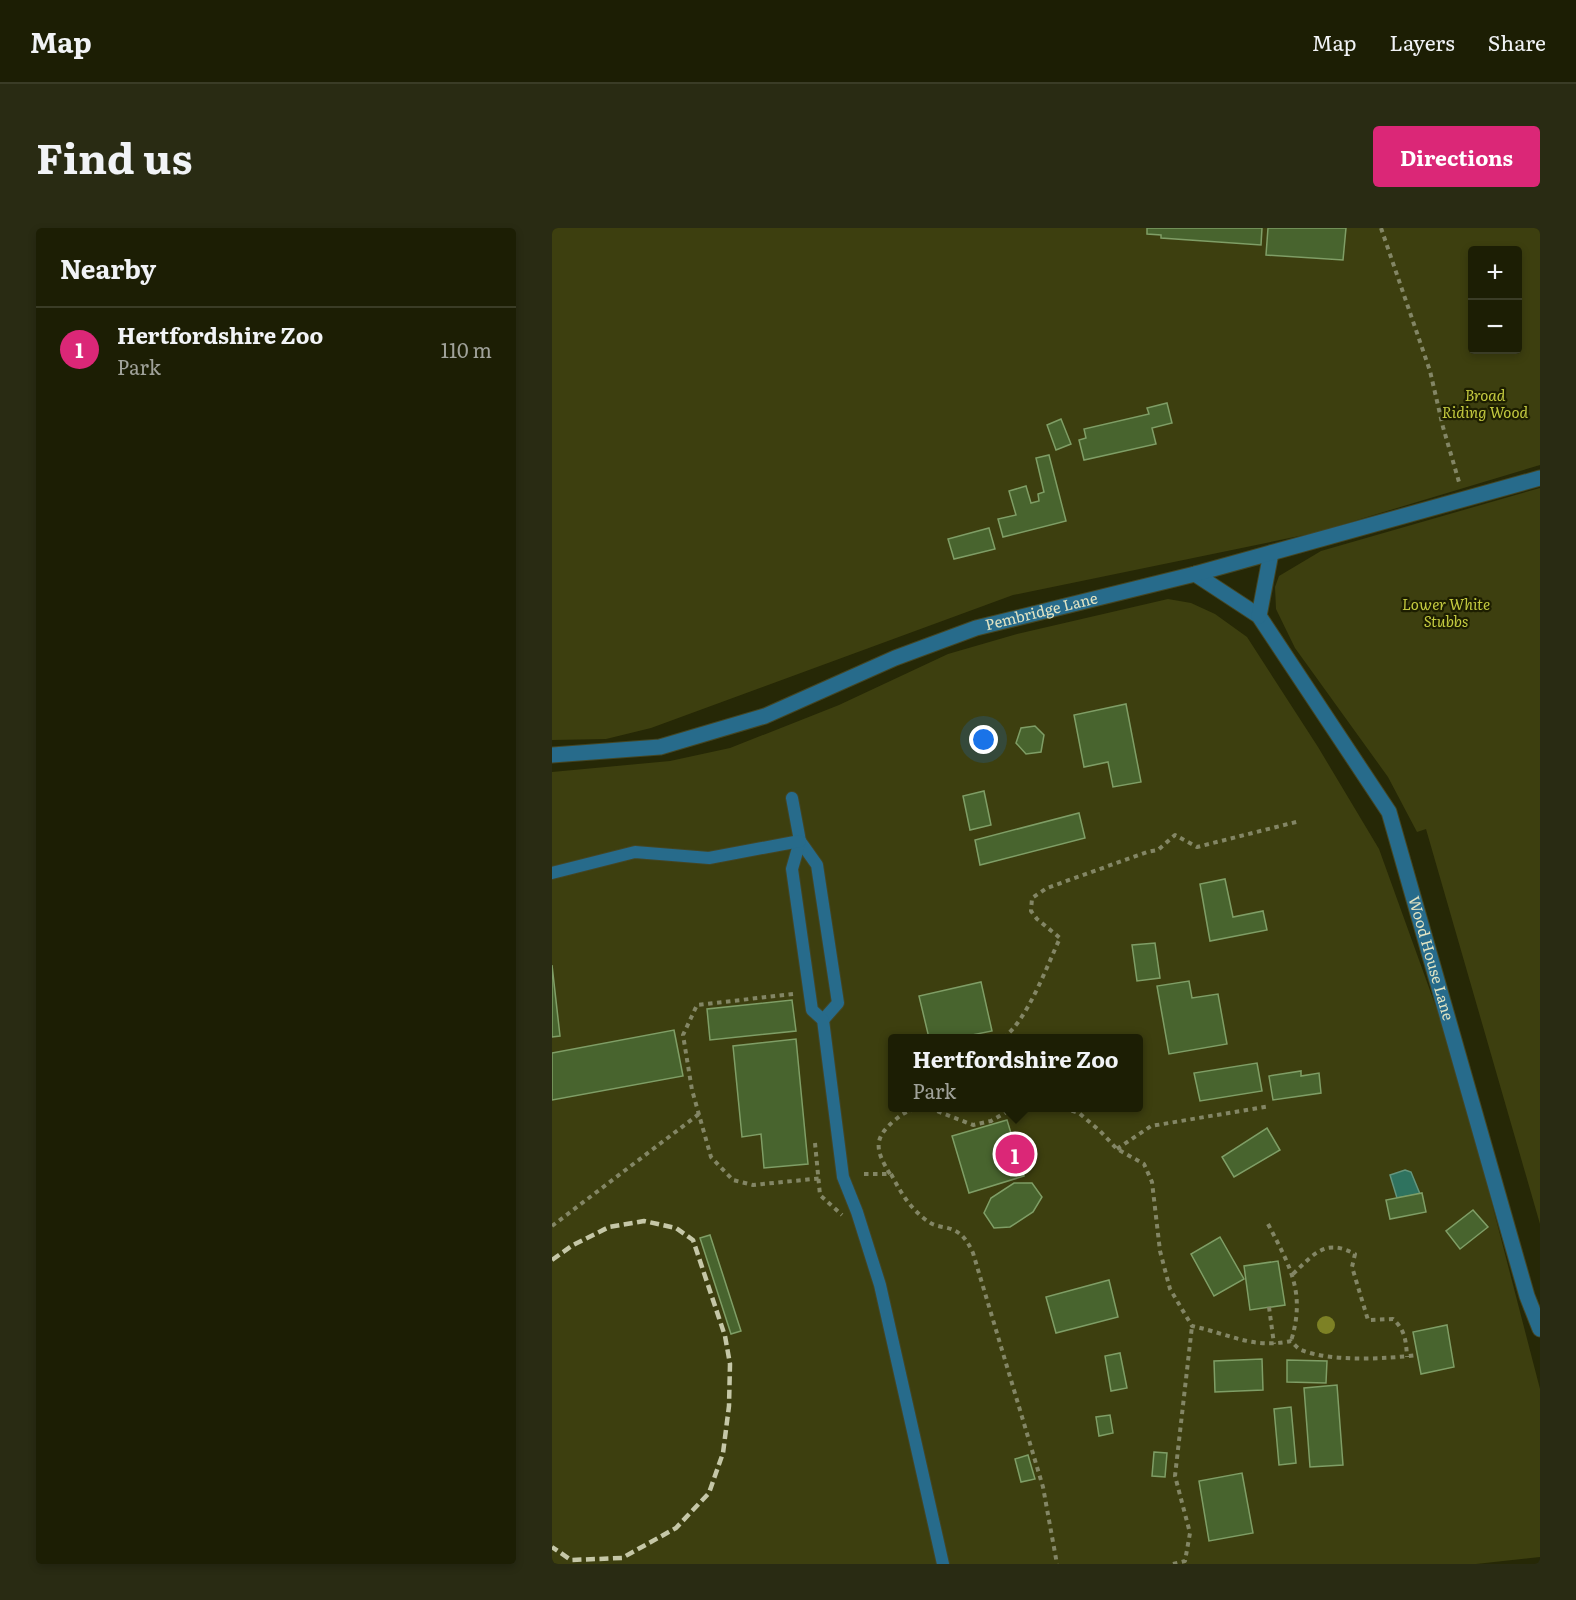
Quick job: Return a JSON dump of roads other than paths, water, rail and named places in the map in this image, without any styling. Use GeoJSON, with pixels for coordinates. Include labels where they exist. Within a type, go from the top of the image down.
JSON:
{"type":"FeatureCollection","features":[{"type":"Feature","properties":{"kind":"street","name":"Pembridge Lane"},"geometry":{"type":"LineString","coordinates":[[552,755],[660,747],[765,716],[895,658],[976,628],[1195,574],[1540,478]]}},
{"type":"Feature","properties":{"kind":"street"},"geometry":{"type":"LineString","coordinates":[[1259,616],[1271,553]]}},
{"type":"Feature","properties":{"kind":"street","name":"Wood House Lane"},"geometry":{"type":"LineString","coordinates":[[1195,574],[1259,616],[1389,812],[1527,1296],[1540,1329]]}},
{"type":"Feature","properties":{"kind":"lane"},"geometry":{"type":"LineString","coordinates":[[792,798],[800,841],[817,865],[838,1003],[823,1020]]}},
{"type":"Feature","properties":{"kind":"lane"},"geometry":{"type":"LineString","coordinates":[[552,873],[635,852],[709,858],[800,841]]}},
{"type":"Feature","properties":{"kind":"lane"},"geometry":{"type":"LineString","coordinates":[[800,841],[792,869],[812,1010],[823,1020],[843,1177],[857,1212],[880,1286],[943,1564]]}},
{"type":"Feature","properties":{"kind":"water"},"geometry":{"type":"Polygon","coordinates":[[[1405,1170],[1411,1172],[1420,1194],[1397,1198],[1390,1175],[1405,1170]]]}},
{"type":"Feature","properties":{"kind":"railway"},"geometry":{"type":"LineString","coordinates":[[552,1260],[573,1245],[609,1227],[644,1221],[676,1228],[693,1240],[725,1336],[730,1364],[729,1406],[723,1453],[709,1493],[676,1528],[622,1558],[571,1560],[552,1547]]}},
{"type":"Feature","properties":{"kind":"place","name":"Hertfordshire Zoo"},"geometry":{"type":"Point","coordinates":[1015,1154]}},
{"type":"Feature","properties":{"kind":"park label","name":"Broad Riding Wood"},"geometry":{"type":"Point","coordinates":[1485,404]}},
{"type":"Feature","properties":{"kind":"park label","name":"Lower White Stubbs"},"geometry":{"type":"Point","coordinates":[1446,614]}}]}
